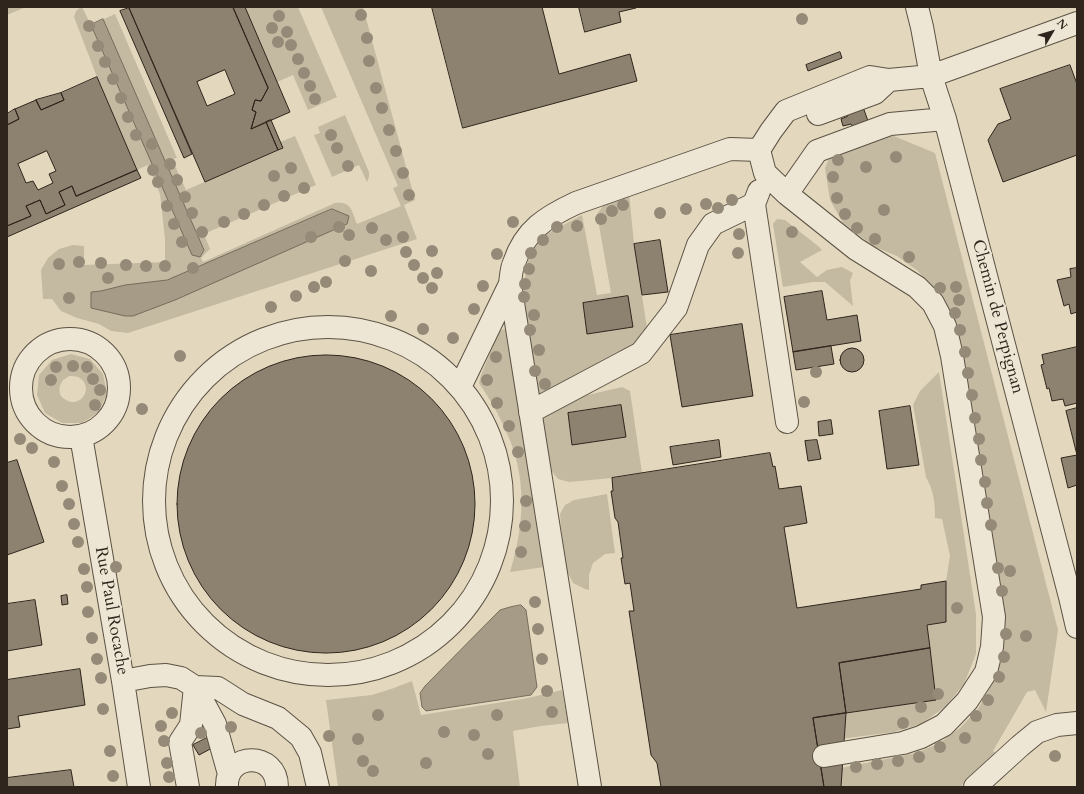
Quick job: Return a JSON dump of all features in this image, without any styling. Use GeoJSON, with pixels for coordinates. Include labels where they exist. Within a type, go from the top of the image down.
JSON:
{"type":"FeatureCollection","features":[{"type":"Feature","properties":{"kind":"street","name":"Chemin de Perpignan"},"geometry":{"type":"LineString","coordinates":[[917,7],[931,76],[945,119],[1077,627]]}},
{"type":"Feature","properties":{"kind":"street"},"geometry":{"type":"LineString","coordinates":[[824,756],[903,743],[921,737],[944,725],[967,701],[986,672],[992,647],[994,617],[952,356],[945,326],[933,303],[917,287],[856,249],[787,194],[766,173],[759,150],[786,111],[870,77],[889,80],[931,76],[1077,23]]}},
{"type":"Feature","properties":{"kind":"street"},"geometry":{"type":"LineString","coordinates":[[787,194],[817,151],[890,124],[945,119]]}},
{"type":"Feature","properties":{"kind":"street"},"geometry":{"type":"LineString","coordinates":[[460,387],[510,284],[513,264],[521,247],[531,232],[542,221],[576,203],[730,149],[759,150]]}},
{"type":"Feature","properties":{"kind":"street"},"geometry":{"type":"LineString","coordinates":[[766,173],[754,204],[787,422]]}},
{"type":"Feature","properties":{"kind":"street"},"geometry":{"type":"LineString","coordinates":[[530,412],[641,353],[676,308],[698,246],[713,224],[754,204]]}},
{"type":"Feature","properties":{"kind":"street"},"geometry":{"type":"LineString","coordinates":[[510,284],[590,787]]}},
{"type":"Feature","properties":{"kind":"street"},"geometry":{"type":"LineString","coordinates":[[333,327],[377,334],[424,355],[460,387],[480,416],[496,453],[502,489],[500,529],[492,562],[472,600],[443,633],[408,657],[365,672],[320,676],[275,668],[233,648],[191,610],[163,560],[153,501],[162,448],[180,409],[209,373],[249,346],[290,331],[333,327]]}},
{"type":"Feature","properties":{"kind":"street"},"geometry":{"type":"LineString","coordinates":[[60,339],[85,341],[101,349],[112,362],[119,378],[120,387],[117,404],[109,420],[96,431],[72,438],[55,436],[39,428],[28,415],[14,389],[31,357],[44,345],[60,339]]}},
{"type":"Feature","properties":{"kind":"street","name":"Rue Paul Rocache"},"geometry":{"type":"LineString","coordinates":[[81,436],[123,681],[139,787]]}},
{"type":"Feature","properties":{"kind":"street"},"geometry":{"type":"LineString","coordinates":[[123,681],[150,676],[166,675],[181,678],[195,687],[215,724],[248,760]]}},
{"type":"Feature","properties":{"kind":"street"},"geometry":{"type":"LineString","coordinates":[[188,787],[180,742],[191,725],[195,687]]}},
{"type":"Feature","properties":{"kind":"street"},"geometry":{"type":"LineString","coordinates":[[195,687],[218,688],[243,704],[278,718],[301,737],[304,742],[310,753],[318,787]]}},
{"type":"Feature","properties":{"kind":"street"},"geometry":{"type":"LineString","coordinates":[[975,787],[1037,732],[1057,725],[1077,723]]}},
{"type":"Feature","properties":{"kind":"street"},"geometry":{"type":"LineString","coordinates":[[215,724],[228,780]]}},
{"type":"Feature","properties":{"kind":"street"},"geometry":{"type":"LineString","coordinates":[[228,780],[233,768],[240,762],[257,760],[265,763],[272,769],[276,777],[277,787]]}},
{"type":"Feature","properties":{"kind":"shaded area"},"geometry":{"type":"Polygon","coordinates":[[[7,7],[26,7],[7,15],[7,7]]]}},
{"type":"Feature","properties":{"kind":"shaded area"},"geometry":{"type":"Polygon","coordinates":[[[81,7],[91,25],[115,14],[177,158],[172,159],[186,190],[283,148],[280,142],[295,136],[316,185],[204,234],[210,249],[201,258],[203,262],[335,203],[345,203],[348,205],[357,224],[401,206],[393,188],[398,186],[321,7],[363,7],[415,200],[404,205],[417,239],[128,333],[111,331],[99,324],[77,318],[61,311],[52,299],[43,299],[41,270],[48,258],[59,249],[73,245],[84,246],[84,265],[165,262],[165,239],[160,194],[148,165],[137,170],[97,77],[74,17],[76,11],[81,7]]]}},
{"type":"Feature","properties":{"kind":"shaded area"},"geometry":{"type":"Polygon","coordinates":[[[245,7],[298,7],[337,97],[308,110],[293,75],[277,82],[245,7]]]}},
{"type":"Feature","properties":{"kind":"shaded area"},"geometry":{"type":"Polygon","coordinates":[[[103,19],[204,250],[200,257],[192,255],[91,25],[103,19]]]}},
{"type":"Feature","properties":{"kind":"shaded area"},"geometry":{"type":"Polygon","coordinates":[[[345,115],[369,172],[367,182],[359,165],[332,177],[314,135],[320,133],[318,127],[345,115]]]}},
{"type":"Feature","properties":{"kind":"shaded area"},"geometry":{"type":"Polygon","coordinates":[[[884,132],[935,153],[1058,630],[1046,712],[1035,690],[1027,692],[993,751],[995,753],[960,787],[824,787],[821,772],[916,753],[938,744],[960,728],[978,709],[997,675],[1003,622],[939,296],[918,271],[897,256],[870,245],[843,223],[830,200],[825,168],[832,151],[884,132]]]}},
{"type":"Feature","properties":{"kind":"shaded area"},"geometry":{"type":"Polygon","coordinates":[[[629,193],[634,244],[647,328],[635,349],[617,352],[537,395],[523,289],[529,255],[545,235],[582,215],[597,295],[611,293],[597,214],[606,202],[629,193]]]}},
{"type":"Feature","properties":{"kind":"shaded area"},"geometry":{"type":"Polygon","coordinates":[[[332,209],[349,216],[347,224],[175,300],[133,316],[125,316],[91,308],[91,292],[125,285],[167,280],[332,209]]]}},
{"type":"Feature","properties":{"kind":"shaded area"},"geometry":{"type":"Polygon","coordinates":[[[777,219],[785,220],[822,250],[800,262],[817,277],[827,270],[842,267],[853,273],[850,281],[853,306],[825,282],[813,282],[783,287],[773,224],[777,219]]]}},
{"type":"Feature","properties":{"kind":"shaded area"},"geometry":{"type":"Polygon","coordinates":[[[504,329],[507,331],[544,567],[510,572],[518,540],[520,524],[521,491],[519,475],[516,459],[508,435],[497,412],[479,383],[498,334],[504,329]]]}},
{"type":"Feature","properties":{"kind":"shaded area"},"geometry":{"type":"Polygon","coordinates":[[[71,354],[90,359],[103,374],[107,393],[99,412],[82,423],[62,423],[45,413],[37,395],[39,375],[52,360],[71,354]],[[69,376],[64,379],[60,386],[60,393],[63,398],[75,402],[84,396],[86,386],[78,377],[69,376]]]}},
{"type":"Feature","properties":{"kind":"shaded area"},"geometry":{"type":"Polygon","coordinates":[[[939,372],[976,614],[976,654],[964,684],[945,707],[921,724],[894,732],[817,742],[813,718],[936,700],[927,625],[946,622],[946,581],[950,556],[942,519],[935,518],[934,497],[926,477],[913,405],[920,391],[939,372]]]}},
{"type":"Feature","properties":{"kind":"shaded area"},"geometry":{"type":"Polygon","coordinates":[[[622,387],[630,391],[642,473],[612,478],[569,482],[558,479],[550,469],[541,419],[566,400],[622,387]]]}},
{"type":"Feature","properties":{"kind":"shaded area"},"geometry":{"type":"Polygon","coordinates":[[[607,494],[615,553],[605,554],[593,563],[589,575],[589,590],[573,583],[567,571],[560,514],[565,505],[574,500],[607,494]]]}},
{"type":"Feature","properties":{"kind":"shaded area"},"geometry":{"type":"Polygon","coordinates":[[[521,605],[526,610],[537,687],[531,695],[426,711],[422,707],[420,693],[425,686],[500,610],[521,605]]]}},
{"type":"Feature","properties":{"kind":"shaded area"},"geometry":{"type":"Polygon","coordinates":[[[412,681],[421,715],[528,698],[562,690],[568,723],[513,731],[520,787],[338,787],[326,700],[372,695],[412,681]]]}},
{"type":"Feature","properties":{"kind":"building"},"geometry":{"type":"Polygon","coordinates":[[[233,7],[268,88],[261,101],[255,100],[252,110],[256,112],[251,129],[266,122],[278,150],[205,182],[129,8],[233,7]],[[225,70],[197,82],[207,106],[235,94],[225,70]]]}},
{"type":"Feature","properties":{"kind":"building"},"geometry":{"type":"Polygon","coordinates":[[[233,7],[245,7],[290,112],[251,129],[256,112],[252,110],[255,100],[261,101],[268,88],[233,7]]]}},
{"type":"Feature","properties":{"kind":"building"},"geometry":{"type":"Polygon","coordinates":[[[432,7],[542,7],[559,74],[630,54],[637,81],[463,128],[432,7]]]}},
{"type":"Feature","properties":{"kind":"building"},"geometry":{"type":"Polygon","coordinates":[[[579,7],[636,8],[619,12],[621,22],[585,32],[579,7]]]}},
{"type":"Feature","properties":{"kind":"building"},"geometry":{"type":"Polygon","coordinates":[[[129,8],[192,154],[184,158],[120,11],[129,8]]]}},
{"type":"Feature","properties":{"kind":"building"},"geometry":{"type":"Polygon","coordinates":[[[840,52],[842,58],[808,71],[806,65],[840,52]]]}},
{"type":"Feature","properties":{"kind":"building"},"geometry":{"type":"Polygon","coordinates":[[[1070,65],[1077,84],[1077,155],[1003,182],[988,140],[998,124],[1011,119],[1000,89],[1070,65]]]}},
{"type":"Feature","properties":{"kind":"building"},"geometry":{"type":"Polygon","coordinates":[[[97,77],[137,170],[76,196],[72,186],[59,192],[65,205],[46,214],[40,200],[26,206],[31,216],[7,226],[7,125],[19,119],[15,109],[36,100],[41,110],[64,100],[61,93],[97,77]],[[47,151],[18,164],[26,183],[33,181],[38,190],[53,183],[49,174],[56,171],[47,151]]]}},
{"type":"Feature","properties":{"kind":"building"},"geometry":{"type":"Polygon","coordinates":[[[61,93],[64,100],[41,110],[36,100],[61,93]]]}},
{"type":"Feature","properties":{"kind":"building"},"geometry":{"type":"Polygon","coordinates":[[[863,107],[868,121],[853,127],[851,124],[843,126],[841,119],[848,116],[847,113],[863,107]]]}},
{"type":"Feature","properties":{"kind":"building"},"geometry":{"type":"Polygon","coordinates":[[[15,109],[19,119],[7,125],[7,114],[15,109]]]}},
{"type":"Feature","properties":{"kind":"building"},"geometry":{"type":"Polygon","coordinates":[[[271,120],[283,148],[278,150],[266,122],[271,120]]]}},
{"type":"Feature","properties":{"kind":"building"},"geometry":{"type":"Polygon","coordinates":[[[137,170],[141,178],[7,237],[7,226],[31,216],[26,206],[40,200],[46,214],[65,205],[59,192],[72,186],[76,196],[137,170]]]}},
{"type":"Feature","properties":{"kind":"building"},"geometry":{"type":"Polygon","coordinates":[[[660,240],[668,292],[642,295],[634,244],[660,240]]]}},
{"type":"Feature","properties":{"kind":"building"},"geometry":{"type":"Polygon","coordinates":[[[1077,268],[1077,312],[1071,314],[1069,304],[1064,306],[1057,280],[1071,277],[1070,269],[1077,268]]]}},
{"type":"Feature","properties":{"kind":"building"},"geometry":{"type":"Polygon","coordinates":[[[822,291],[827,320],[857,315],[861,341],[793,352],[784,297],[822,291]]]}},
{"type":"Feature","properties":{"kind":"building"},"geometry":{"type":"Polygon","coordinates":[[[628,296],[633,327],[587,334],[583,303],[628,296]]]}},
{"type":"Feature","properties":{"kind":"building"},"geometry":{"type":"Polygon","coordinates":[[[742,324],[753,396],[682,407],[670,335],[742,324]]]}},
{"type":"Feature","properties":{"kind":"building"},"geometry":{"type":"Polygon","coordinates":[[[831,346],[834,364],[796,370],[793,352],[831,346]]]}},
{"type":"Feature","properties":{"kind":"building"},"geometry":{"type":"Polygon","coordinates":[[[1077,347],[1077,403],[1065,406],[1063,399],[1052,401],[1049,388],[1047,389],[1041,365],[1044,364],[1042,355],[1077,347]]]}},
{"type":"Feature","properties":{"kind":"building"},"geometry":{"type":"Polygon","coordinates":[[[852,348],[861,351],[864,360],[861,369],[852,372],[843,369],[840,360],[843,351],[852,348]]]}},
{"type":"Feature","properties":{"kind":"building"},"geometry":{"type":"Polygon","coordinates":[[[326,355],[355,358],[383,366],[409,380],[421,389],[441,409],[450,421],[464,447],[472,475],[475,504],[472,533],[464,561],[450,587],[441,599],[421,619],[409,628],[383,642],[355,650],[326,653],[297,650],[269,642],[243,628],[231,619],[211,599],[202,587],[188,561],[180,533],[177,504],[180,475],[188,447],[202,421],[211,409],[231,389],[243,380],[269,366],[297,358],[326,355]]]}},
{"type":"Feature","properties":{"kind":"building"},"geometry":{"type":"Polygon","coordinates":[[[621,405],[626,437],[572,445],[568,413],[621,405]]]}},
{"type":"Feature","properties":{"kind":"building"},"geometry":{"type":"Polygon","coordinates":[[[910,406],[919,465],[887,469],[879,411],[910,406]]]}},
{"type":"Feature","properties":{"kind":"building"},"geometry":{"type":"Polygon","coordinates":[[[1077,408],[1077,455],[1066,411],[1077,408]]]}},
{"type":"Feature","properties":{"kind":"building"},"geometry":{"type":"Polygon","coordinates":[[[831,420],[833,434],[819,436],[818,422],[831,420]]]}},
{"type":"Feature","properties":{"kind":"building"},"geometry":{"type":"Polygon","coordinates":[[[719,440],[721,457],[673,465],[670,447],[719,440]]]}},
{"type":"Feature","properties":{"kind":"building"},"geometry":{"type":"Polygon","coordinates":[[[817,440],[821,459],[808,461],[805,441],[817,440]]]}},
{"type":"Feature","properties":{"kind":"building"},"geometry":{"type":"Polygon","coordinates":[[[770,453],[773,467],[775,466],[779,489],[801,486],[807,523],[784,527],[797,608],[921,589],[921,585],[946,581],[946,622],[927,625],[930,648],[839,663],[846,713],[813,718],[824,787],[661,787],[657,763],[651,755],[629,611],[634,611],[630,583],[625,584],[618,522],[615,518],[611,491],[613,491],[612,478],[770,453]]]}},
{"type":"Feature","properties":{"kind":"building"},"geometry":{"type":"Polygon","coordinates":[[[1077,455],[1077,485],[1068,488],[1061,458],[1077,455]]]}},
{"type":"Feature","properties":{"kind":"building"},"geometry":{"type":"Polygon","coordinates":[[[17,460],[44,542],[7,555],[7,463],[17,460]]]}},
{"type":"Feature","properties":{"kind":"building"},"geometry":{"type":"Polygon","coordinates":[[[67,595],[68,604],[62,605],[61,596],[67,595]]]}},
{"type":"Feature","properties":{"kind":"building"},"geometry":{"type":"Polygon","coordinates":[[[35,600],[42,645],[7,651],[7,604],[35,600]]]}},
{"type":"Feature","properties":{"kind":"building"},"geometry":{"type":"Polygon","coordinates":[[[930,648],[936,700],[846,713],[839,663],[930,648]]]}},
{"type":"Feature","properties":{"kind":"building"},"geometry":{"type":"Polygon","coordinates":[[[80,669],[85,705],[18,716],[20,727],[7,729],[7,680],[80,669]]]}},
{"type":"Feature","properties":{"kind":"building"},"geometry":{"type":"Polygon","coordinates":[[[846,713],[841,787],[824,787],[813,718],[846,713]]]}},
{"type":"Feature","properties":{"kind":"building"},"geometry":{"type":"Polygon","coordinates":[[[209,737],[214,747],[199,755],[193,745],[209,737]]]}},
{"type":"Feature","properties":{"kind":"building"},"geometry":{"type":"Polygon","coordinates":[[[71,770],[74,787],[7,787],[7,778],[71,770]]]}}]}
